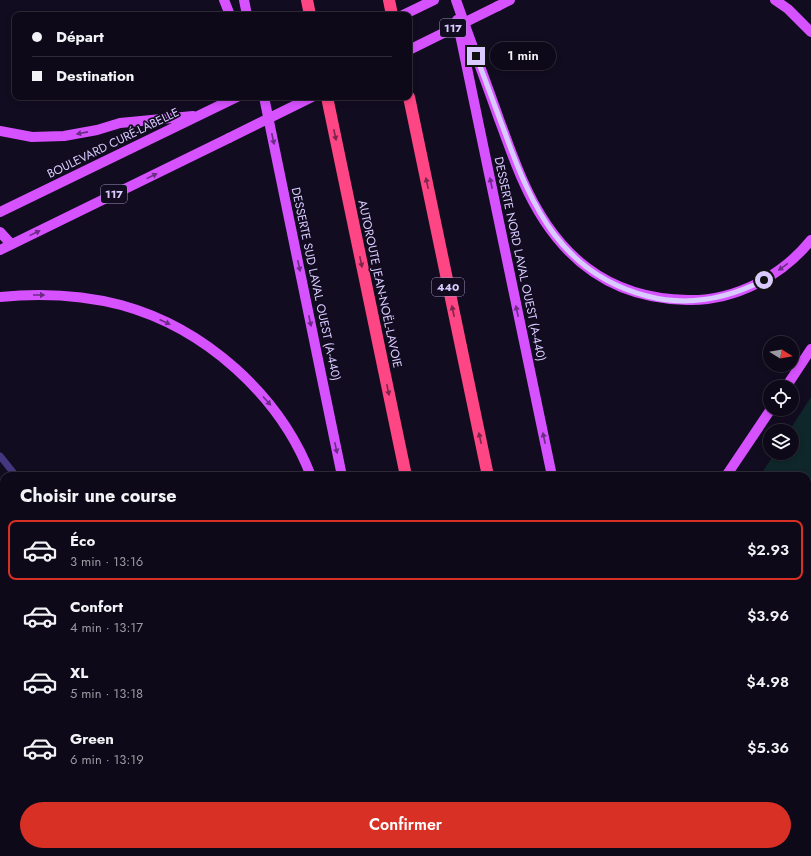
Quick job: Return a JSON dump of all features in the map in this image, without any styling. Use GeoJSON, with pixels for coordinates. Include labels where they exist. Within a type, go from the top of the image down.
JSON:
{"type":"FeatureCollection","features":[{"type":"Feature","properties":{"kind":"highway"},"geometry":{"type":"LineString","coordinates":[[307,0],[309,12]]}},
{"type":"Feature","properties":{"kind":"highway"},"geometry":{"type":"LineString","coordinates":[[389,0],[391,12]]}},
{"type":"Feature","properties":{"kind":"highway","name":"AUTOROUTE JEAN-NOËL-LAVOIE"},"geometry":{"type":"LineString","coordinates":[[328,100],[405,472]]}},
{"type":"Feature","properties":{"kind":"highway","name":"440"},"geometry":{"type":"LineString","coordinates":[[410,100],[487,472]]}},
{"type":"Feature","properties":{"kind":"main road"},"geometry":{"type":"LineString","coordinates":[[224,0],[229,12]]}},
{"type":"Feature","properties":{"kind":"main road"},"geometry":{"type":"LineString","coordinates":[[244,0],[246,12]]}},
{"type":"Feature","properties":{"kind":"main road"},"geometry":{"type":"LineString","coordinates":[[409,12],[434,0]]}},
{"type":"Feature","properties":{"kind":"main road"},"geometry":{"type":"LineString","coordinates":[[455,0],[518,171],[529,195],[555,236],[568,252],[586,268],[618,287],[655,298],[694,301],[723,297],[764,280],[790,262],[811,240]]}},
{"type":"Feature","properties":{"kind":"main road","name":"DESSERTE NORD LAVAL OUEST (A-440)"},"geometry":{"type":"LineString","coordinates":[[455,0],[551,472]]}},
{"type":"Feature","properties":{"kind":"main road","name":"117"},"geometry":{"type":"LineString","coordinates":[[412,49],[510,0]]}},
{"type":"Feature","properties":{"kind":"main road"},"geometry":{"type":"LineString","coordinates":[[775,0],[788,9],[811,32]]}},
{"type":"Feature","properties":{"kind":"main road","name":"BOULEVARD CURÉ-LABELLE"},"geometry":{"type":"LineString","coordinates":[[0,212],[231,100]]}},
{"type":"Feature","properties":{"kind":"main road","name":"DESSERTE SUD LAVAL OUEST (A-440)"},"geometry":{"type":"LineString","coordinates":[[264,100],[341,472]]}},
{"type":"Feature","properties":{"kind":"main road","name":"117"},"geometry":{"type":"LineString","coordinates":[[0,250],[306,100]]}},
{"type":"Feature","properties":{"kind":"main road"},"geometry":{"type":"LineString","coordinates":[[0,132],[32,137],[64,136],[97,130],[120,123],[199,116]]}},
{"type":"Feature","properties":{"kind":"main road"},"geometry":{"type":"LineString","coordinates":[[0,232],[11,244]]}},
{"type":"Feature","properties":{"kind":"main road"},"geometry":{"type":"LineString","coordinates":[[0,297],[28,295],[59,296],[120,305],[147,314],[188,334],[233,367],[271,406],[294,440],[310,472]]}},
{"type":"Feature","properties":{"kind":"main road"},"geometry":{"type":"LineString","coordinates":[[791,380],[811,349]]}},
{"type":"Feature","properties":{"kind":"main road"},"geometry":{"type":"LineString","coordinates":[[729,472],[766,416]]}},
{"type":"Feature","properties":{"kind":"lane"},"geometry":{"type":"LineString","coordinates":[[0,456],[13,472]]}},
{"type":"Feature","properties":{"kind":"green space"},"geometry":{"type":"Polygon","coordinates":[[[811,397],[811,472],[763,472],[770,460],[799,460],[799,424],[794,424],[811,397]]]}},
{"type":"Feature","properties":{"kind":"route"},"geometry":{"type":"LineString","coordinates":[[476,56],[518,171],[529,195],[555,236],[586,268],[618,287],[631,292],[668,300],[694,301],[723,297],[764,280]]}}]}
